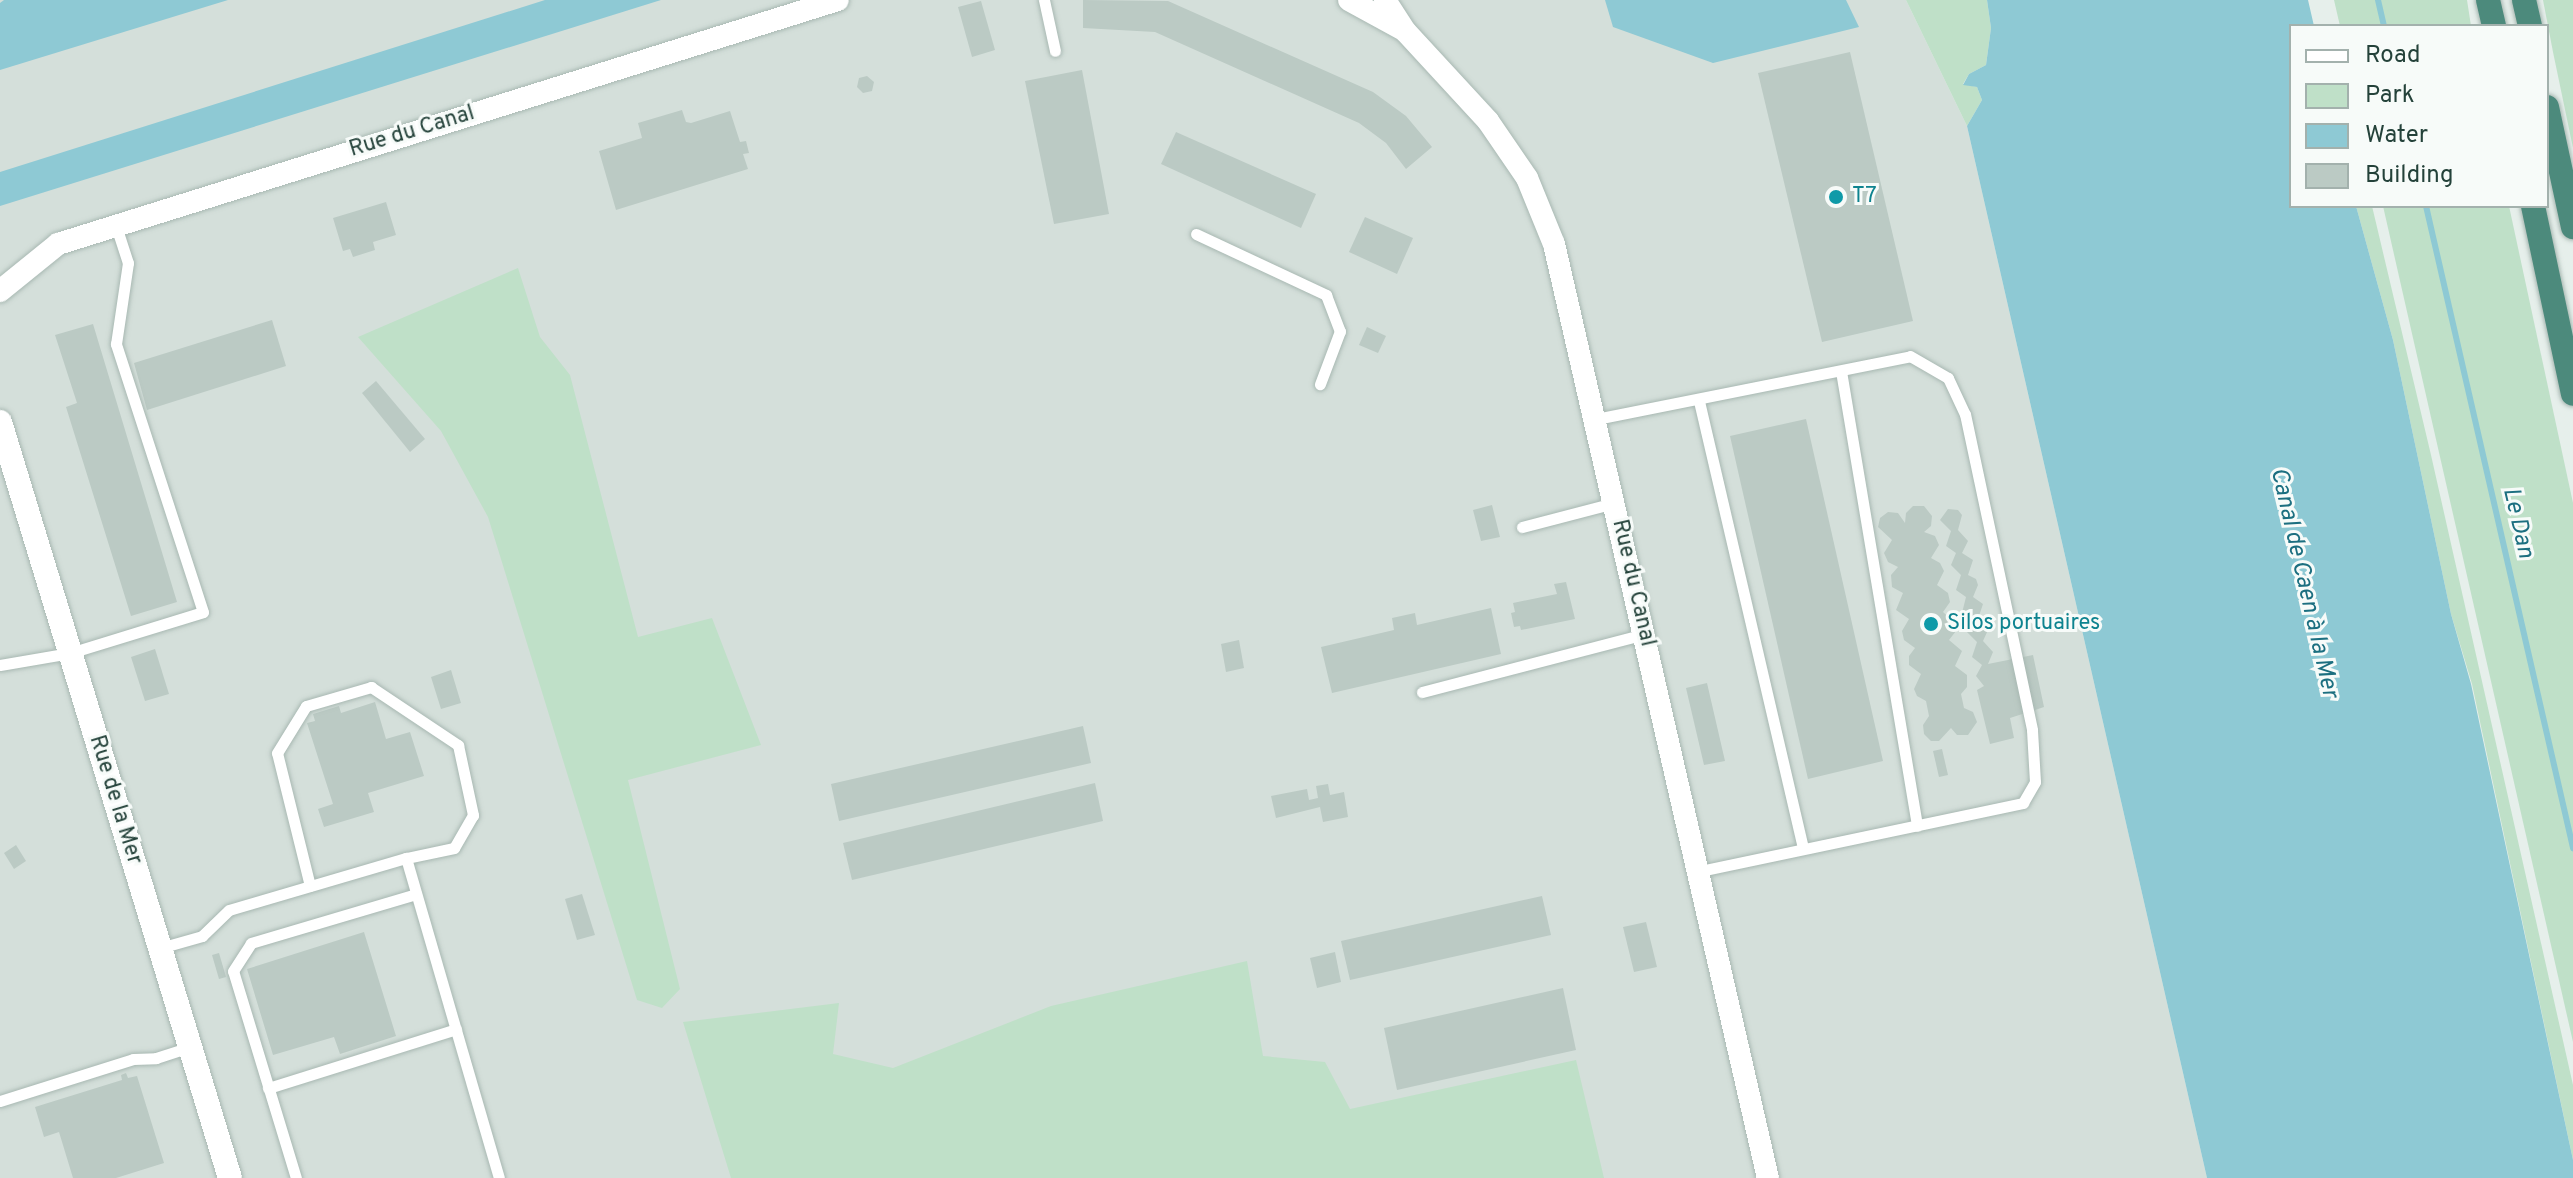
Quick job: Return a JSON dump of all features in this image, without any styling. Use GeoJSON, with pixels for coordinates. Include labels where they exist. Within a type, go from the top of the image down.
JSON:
{"type":"FeatureCollection","features":[{"type":"Feature","properties":{"kind":"highway"},"geometry":{"type":"LineString","coordinates":[[2488,0],[2494,24]]}},
{"type":"Feature","properties":{"kind":"highway"},"geometry":{"type":"LineString","coordinates":[[2524,0],[2530,24]]}},
{"type":"Feature","properties":{"kind":"highway"},"geometry":{"type":"LineString","coordinates":[[2549,116],[2573,227]]}},
{"type":"Feature","properties":{"kind":"highway"},"geometry":{"type":"LineString","coordinates":[[2533,208],[2573,394]]}},
{"type":"Feature","properties":{"kind":"street","name":"Rue du Canal"},"geometry":{"type":"LineString","coordinates":[[0,291],[58,244],[838,0]]}},
{"type":"Feature","properties":{"kind":"street","name":"Rue du Canal"},"geometry":{"type":"LineString","coordinates":[[1349,0],[1406,32]]}},
{"type":"Feature","properties":{"kind":"street","name":"Rue du Canal"},"geometry":{"type":"LineString","coordinates":[[1385,0],[1406,32],[1478,109],[1527,178],[1554,244],[1768,1178]]}},
{"type":"Feature","properties":{"kind":"street","name":"Rue de la Mer"},"geometry":{"type":"LineString","coordinates":[[0,422],[230,1178]]}},
{"type":"Feature","properties":{"kind":"lane"},"geometry":{"type":"LineString","coordinates":[[1044,0],[1055,51]]}},
{"type":"Feature","properties":{"kind":"lane"},"geometry":{"type":"LineString","coordinates":[[3,660],[70,653],[203,612],[116,344],[128,263],[116,225]]}},
{"type":"Feature","properties":{"kind":"lane"},"geometry":{"type":"LineString","coordinates":[[1196,234],[1326,295],[1340,331],[1320,384]]}},
{"type":"Feature","properties":{"kind":"lane"},"geometry":{"type":"LineString","coordinates":[[1596,419],[1699,401],[1910,356],[1948,378],[1965,414],[2032,730],[2035,782],[2023,803],[1700,871]]}},
{"type":"Feature","properties":{"kind":"lane"},"geometry":{"type":"LineString","coordinates":[[1841,371],[1917,826]]}},
{"type":"Feature","properties":{"kind":"lane"},"geometry":{"type":"LineString","coordinates":[[1699,401],[1803,848]]}},
{"type":"Feature","properties":{"kind":"lane"},"geometry":{"type":"LineString","coordinates":[[1522,527],[1614,503]]}},
{"type":"Feature","properties":{"kind":"lane"},"geometry":{"type":"LineString","coordinates":[[1422,692],[1644,634]]}},
{"type":"Feature","properties":{"kind":"lane"},"geometry":{"type":"LineString","coordinates":[[160,948],[202,936],[229,910],[406,858],[454,848],[473,815],[458,745],[371,687],[306,706],[277,753],[310,886]]}},
{"type":"Feature","properties":{"kind":"lane"},"geometry":{"type":"LineString","coordinates":[[406,858],[499,1178]]}},
{"type":"Feature","properties":{"kind":"lane"},"geometry":{"type":"LineString","coordinates":[[296,1178],[233,971],[251,943],[416,894]]}},
{"type":"Feature","properties":{"kind":"lane"},"geometry":{"type":"LineString","coordinates":[[268,1088],[456,1029]]}},
{"type":"Feature","properties":{"kind":"lane"},"geometry":{"type":"LineString","coordinates":[[0,1101],[133,1059],[156,1058],[190,1047]]}},
{"type":"Feature","properties":{"kind":"shaded area"},"geometry":{"type":"Polygon","coordinates":[[[0,0],[1906,0],[1967,126],[2207,1178],[0,1178],[0,0]]]}},
{"type":"Feature","properties":{"kind":"green space"},"geometry":{"type":"Polygon","coordinates":[[[1906,0],[1987,0],[1991,28],[1986,65],[1969,74],[1963,84],[1977,87],[1982,100],[1967,126],[1906,0]]]}},
{"type":"Feature","properties":{"kind":"green space"},"geometry":{"type":"Polygon","coordinates":[[[2334,0],[2467,0],[2471,24],[2340,24],[2334,0]]]}},
{"type":"Feature","properties":{"kind":"green space"},"geometry":{"type":"Polygon","coordinates":[[[2543,0],[2573,0],[2573,148],[2549,24],[2543,0]]]}},
{"type":"Feature","properties":{"kind":"green space"},"geometry":{"type":"Polygon","coordinates":[[[2357,208],[2372,208],[2431,455],[2573,1085],[2573,1160],[2472,684],[2451,614],[2393,340],[2357,208]]]}},
{"type":"Feature","properties":{"kind":"green space"},"geometry":{"type":"Polygon","coordinates":[[[2383,208],[2509,208],[2573,503],[2573,1042],[2383,208]]]}},
{"type":"Feature","properties":{"kind":"green space"},"geometry":{"type":"Polygon","coordinates":[[[518,268],[540,337],[570,375],[638,637],[712,618],[761,745],[628,780],[680,989],[662,1008],[637,1000],[488,517],[441,431],[358,337],[518,268]]]}},
{"type":"Feature","properties":{"kind":"green space"},"geometry":{"type":"Polygon","coordinates":[[[1247,961],[1263,1056],[1325,1062],[1350,1109],[1576,1060],[1604,1178],[731,1178],[683,1022],[839,1003],[833,1054],[893,1068],[1051,1006],[1247,961]]]}},
{"type":"Feature","properties":{"kind":"water"},"geometry":{"type":"Polygon","coordinates":[[[4,0],[228,0],[0,70],[0,3],[4,0]]]}},
{"type":"Feature","properties":{"kind":"water"},"geometry":{"type":"Polygon","coordinates":[[[545,0],[661,0],[0,206],[0,172],[545,0]]]}},
{"type":"Feature","properties":{"kind":"water"},"geometry":{"type":"Polygon","coordinates":[[[1605,0],[1846,0],[1859,27],[1713,63],[1613,27],[1605,0]]]}},
{"type":"Feature","properties":{"kind":"water","name":"Canal de Caen à la Mer"},"geometry":{"type":"Polygon","coordinates":[[[1987,0],[2308,0],[2314,24],[2289,24],[2289,208],[2357,208],[2393,340],[2451,614],[2471,684],[2573,1160],[2573,1178],[2207,1178],[1967,126],[1982,100],[1977,87],[1963,85],[1969,74],[1986,65],[1991,28],[1987,0]]]}},
{"type":"Feature","properties":{"kind":"building"},"geometry":{"type":"Polygon","coordinates":[[[1083,0],[1168,1],[1373,92],[1406,116],[1432,147],[1406,169],[1386,143],[1359,123],[1155,32],[1083,28],[1083,0]]]}},
{"type":"Feature","properties":{"kind":"building"},"geometry":{"type":"Polygon","coordinates":[[[981,1],[995,50],[972,57],[958,7],[981,1]]]}},
{"type":"Feature","properties":{"kind":"building","name":"T7"},"geometry":{"type":"Polygon","coordinates":[[[1850,52],[1913,321],[1822,342],[1758,73],[1850,52]]]}},
{"type":"Feature","properties":{"kind":"building"},"geometry":{"type":"Polygon","coordinates":[[[1082,70],[1109,214],[1054,224],[1025,81],[1082,70]]]}},
{"type":"Feature","properties":{"kind":"building"},"geometry":{"type":"Polygon","coordinates":[[[867,76],[874,82],[872,91],[863,93],[857,87],[859,78],[867,76]]]}},
{"type":"Feature","properties":{"kind":"building"},"geometry":{"type":"Polygon","coordinates":[[[682,110],[686,122],[691,123],[730,111],[740,142],[746,141],[749,153],[743,154],[748,169],[616,210],[599,151],[642,138],[638,123],[682,110]]]}},
{"type":"Feature","properties":{"kind":"building"},"geometry":{"type":"Polygon","coordinates":[[[1176,132],[1316,194],[1301,228],[1161,164],[1176,132]]]}},
{"type":"Feature","properties":{"kind":"building"},"geometry":{"type":"Polygon","coordinates":[[[386,202],[396,235],[373,242],[375,250],[353,257],[350,249],[343,251],[333,218],[386,202]]]}},
{"type":"Feature","properties":{"kind":"building"},"geometry":{"type":"Polygon","coordinates":[[[1365,217],[1413,238],[1397,274],[1349,252],[1365,217]]]}},
{"type":"Feature","properties":{"kind":"building"},"geometry":{"type":"Polygon","coordinates":[[[272,320],[286,366],[147,410],[134,363],[272,320]]]}},
{"type":"Feature","properties":{"kind":"building"},"geometry":{"type":"Polygon","coordinates":[[[93,324],[177,602],[131,616],[66,407],[77,403],[55,335],[93,324]]]}},
{"type":"Feature","properties":{"kind":"building"},"geometry":{"type":"Polygon","coordinates":[[[1367,327],[1386,336],[1378,353],[1359,345],[1367,327]]]}},
{"type":"Feature","properties":{"kind":"building"},"geometry":{"type":"Polygon","coordinates":[[[376,381],[425,439],[410,452],[362,393],[376,381]]]}},
{"type":"Feature","properties":{"kind":"building"},"geometry":{"type":"Polygon","coordinates":[[[1806,419],[1883,761],[1808,779],[1730,436],[1806,419]]]}},
{"type":"Feature","properties":{"kind":"building"},"geometry":{"type":"Polygon","coordinates":[[[1492,505],[1500,537],[1481,541],[1473,510],[1492,505]]]}},
{"type":"Feature","properties":{"kind":"building","name":"Silos portuaires"},"geometry":{"type":"Polygon","coordinates":[[[1913,506],[1924,506],[1932,516],[1931,526],[1924,532],[1935,536],[1939,545],[1931,558],[1940,563],[1944,571],[1937,585],[1948,593],[1950,602],[1943,612],[1955,623],[1956,631],[1949,640],[1962,651],[1955,666],[1967,675],[1967,687],[1961,694],[1964,708],[1973,712],[1977,722],[1968,735],[1957,735],[1951,728],[1939,741],[1931,741],[1924,734],[1923,725],[1929,716],[1926,701],[1917,696],[1914,689],[1921,674],[1909,665],[1909,656],[1915,648],[1904,640],[1902,631],[1909,619],[1896,610],[1903,593],[1892,587],[1891,575],[1898,567],[1888,562],[1884,553],[1892,540],[1878,527],[1880,518],[1888,512],[1898,513],[1905,523],[1906,513],[1913,506]]]}},
{"type":"Feature","properties":{"kind":"building","name":"Silos portuaires"},"geometry":{"type":"Polygon","coordinates":[[[1948,509],[1958,510],[1962,515],[1958,530],[1968,541],[1962,553],[1973,560],[1968,575],[1976,579],[1978,585],[1973,597],[1983,604],[1978,619],[1986,623],[1988,630],[1983,641],[1993,652],[1988,664],[2033,655],[2044,707],[2010,718],[2014,738],[1990,744],[1977,690],[1984,686],[1976,676],[1982,665],[1972,657],[1977,642],[1966,631],[1972,621],[1962,613],[1966,597],[1956,590],[1961,575],[1951,565],[1956,553],[1946,546],[1951,531],[1940,520],[1948,509]]]}},
{"type":"Feature","properties":{"kind":"building"},"geometry":{"type":"Polygon","coordinates":[[[1566,582],[1575,619],[1521,630],[1520,626],[1514,627],[1511,613],[1515,612],[1513,603],[1557,594],[1554,584],[1566,582]]]}},
{"type":"Feature","properties":{"kind":"building"},"geometry":{"type":"Polygon","coordinates":[[[1491,608],[1501,654],[1332,693],[1321,647],[1394,630],[1392,618],[1415,613],[1417,625],[1491,608]]]}},
{"type":"Feature","properties":{"kind":"building"},"geometry":{"type":"Polygon","coordinates":[[[1239,640],[1244,668],[1226,672],[1221,644],[1239,640]]]}},
{"type":"Feature","properties":{"kind":"building"},"geometry":{"type":"Polygon","coordinates":[[[155,649],[169,694],[145,701],[131,657],[155,649]]]}},
{"type":"Feature","properties":{"kind":"building"},"geometry":{"type":"Polygon","coordinates":[[[451,670],[461,703],[441,709],[431,677],[451,670]]]}},
{"type":"Feature","properties":{"kind":"building"},"geometry":{"type":"Polygon","coordinates":[[[1707,683],[1725,761],[1704,765],[1686,688],[1707,683]]]}},
{"type":"Feature","properties":{"kind":"building"},"geometry":{"type":"Polygon","coordinates":[[[375,702],[386,739],[410,732],[424,776],[368,793],[374,812],[324,827],[318,809],[333,804],[307,723],[315,721],[313,714],[339,706],[341,713],[375,702]]]}},
{"type":"Feature","properties":{"kind":"building"},"geometry":{"type":"Polygon","coordinates":[[[1083,726],[1091,763],[839,821],[831,784],[1083,726]]]}},
{"type":"Feature","properties":{"kind":"building"},"geometry":{"type":"Polygon","coordinates":[[[1942,749],[1948,775],[1939,777],[1933,751],[1942,749]]]}},
{"type":"Feature","properties":{"kind":"building"},"geometry":{"type":"Polygon","coordinates":[[[1095,783],[1103,821],[852,880],[843,843],[1095,783]]]}},
{"type":"Feature","properties":{"kind":"building"},"geometry":{"type":"Polygon","coordinates":[[[1328,784],[1330,795],[1344,792],[1348,817],[1323,822],[1320,807],[1276,818],[1271,796],[1307,789],[1309,800],[1318,798],[1316,786],[1328,784]]]}},
{"type":"Feature","properties":{"kind":"building"},"geometry":{"type":"Polygon","coordinates":[[[16,845],[26,861],[14,869],[4,853],[16,845]]]}},
{"type":"Feature","properties":{"kind":"building"},"geometry":{"type":"Polygon","coordinates":[[[582,894],[595,935],[577,940],[565,899],[582,894]]]}},
{"type":"Feature","properties":{"kind":"building"},"geometry":{"type":"Polygon","coordinates":[[[1542,896],[1551,935],[1350,980],[1341,941],[1542,896]]]}},
{"type":"Feature","properties":{"kind":"building"},"geometry":{"type":"Polygon","coordinates":[[[1646,922],[1657,967],[1634,972],[1623,927],[1646,922]]]}},
{"type":"Feature","properties":{"kind":"building"},"geometry":{"type":"Polygon","coordinates":[[[364,932],[396,1036],[340,1054],[334,1037],[273,1055],[247,969],[364,932]]]}},
{"type":"Feature","properties":{"kind":"building"},"geometry":{"type":"Polygon","coordinates":[[[1335,952],[1341,982],[1317,988],[1310,958],[1335,952]]]}},
{"type":"Feature","properties":{"kind":"building"},"geometry":{"type":"Polygon","coordinates":[[[219,953],[226,977],[219,979],[212,955],[219,953]]]}},
{"type":"Feature","properties":{"kind":"building"},"geometry":{"type":"Polygon","coordinates":[[[1563,988],[1576,1050],[1397,1090],[1384,1028],[1563,988]]]}},
{"type":"Feature","properties":{"kind":"building"},"geometry":{"type":"Polygon","coordinates":[[[126,1073],[128,1078],[137,1076],[164,1163],[116,1178],[73,1178],[59,1132],[44,1137],[35,1107],[122,1080],[121,1075],[126,1073]]]}},
{"type":"Feature","properties":{"kind":"waterway","name":"Le Dan"},"geometry":{"type":"LineString","coordinates":[[2378,0],[2384,24]]}},
{"type":"Feature","properties":{"kind":"waterway","name":"Le Dan"},"geometry":{"type":"LineString","coordinates":[[2426,208],[2573,848]]}},
{"type":"Feature","properties":{"kind":"place","name":"T7"},"geometry":{"type":"Point","coordinates":[1836,197]}},
{"type":"Feature","properties":{"kind":"place","name":"Silos portuaires"},"geometry":{"type":"Point","coordinates":[1931,624]}}]}
